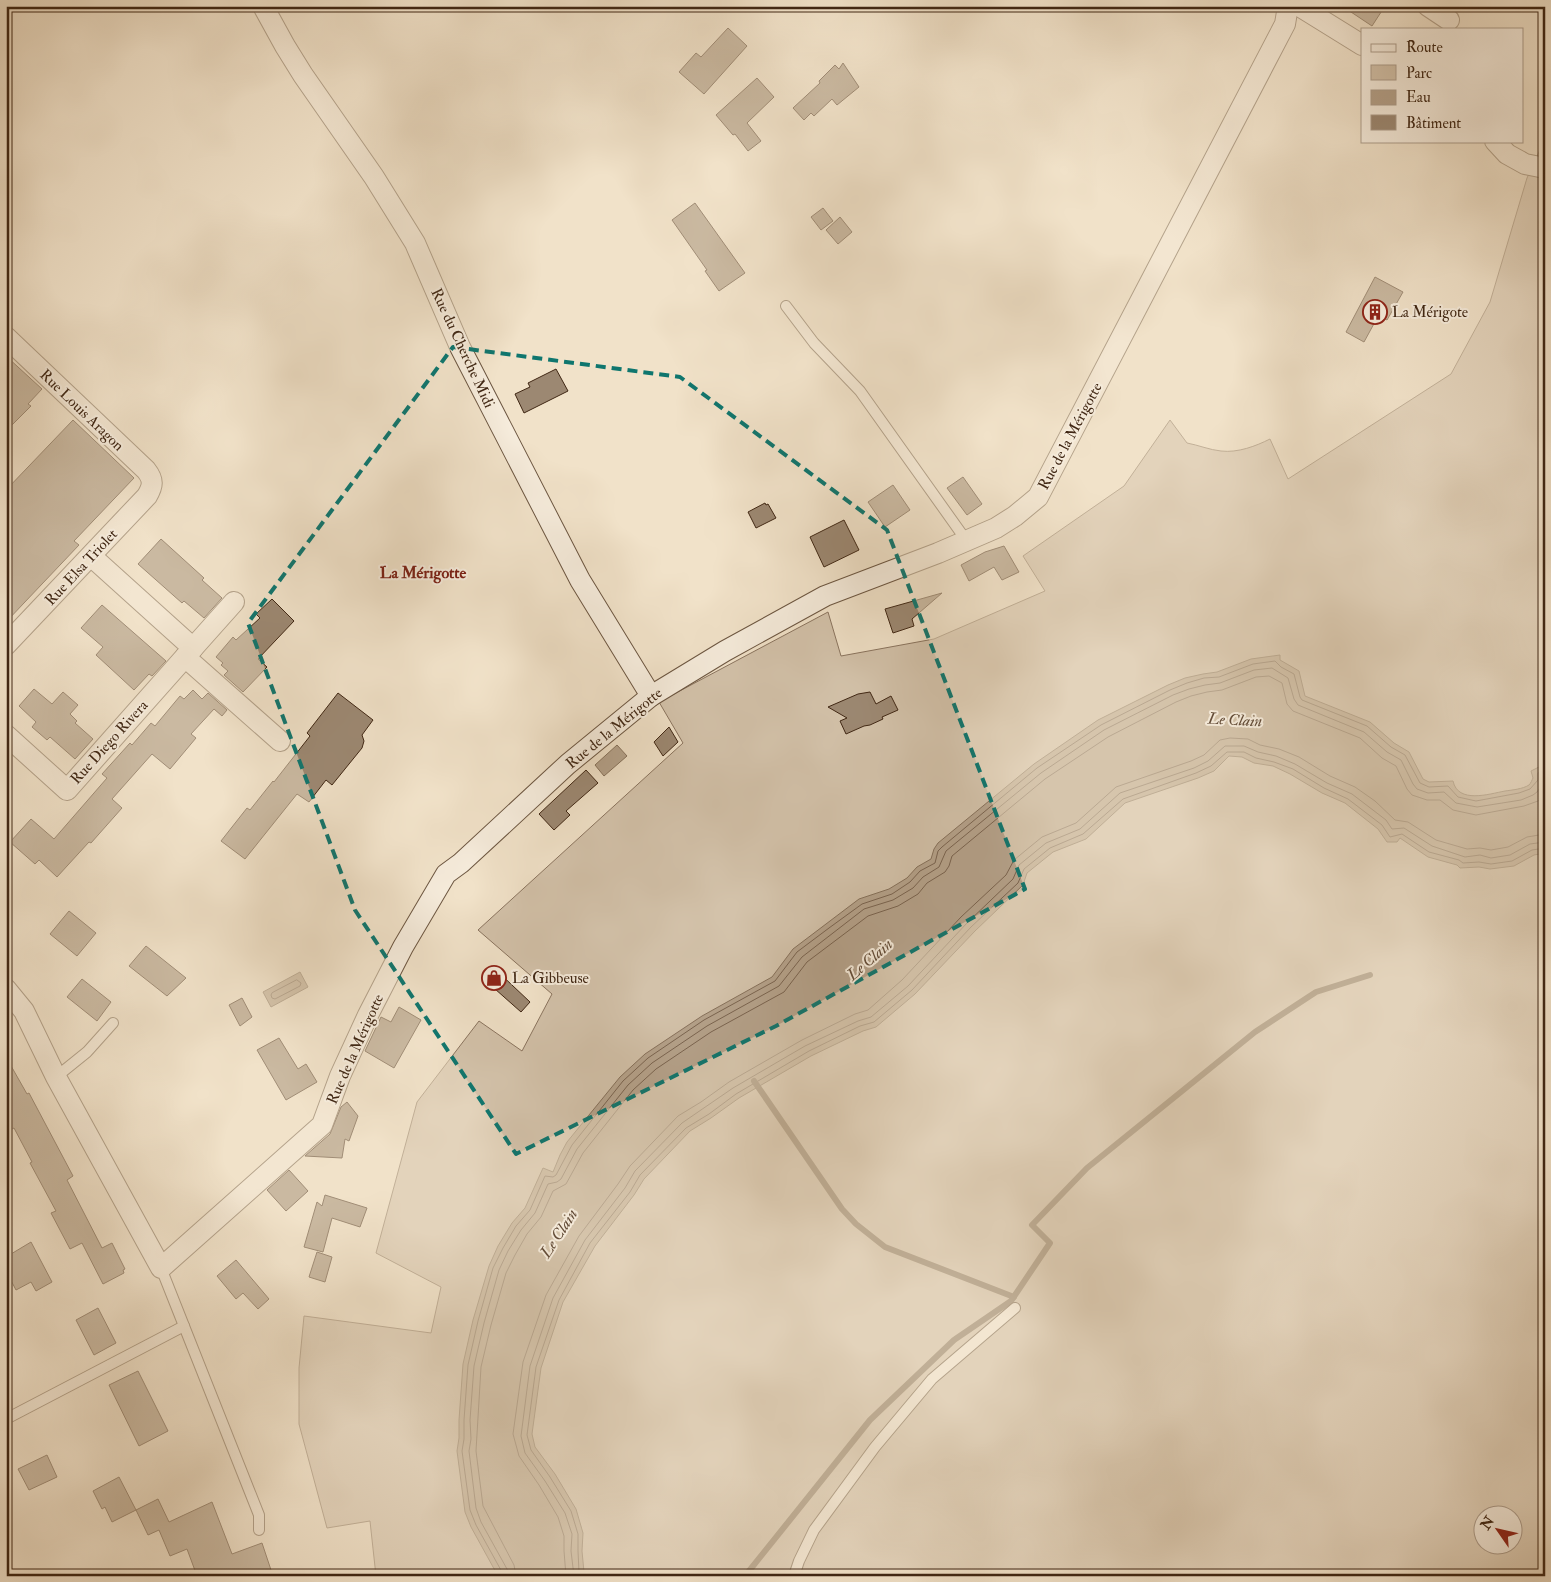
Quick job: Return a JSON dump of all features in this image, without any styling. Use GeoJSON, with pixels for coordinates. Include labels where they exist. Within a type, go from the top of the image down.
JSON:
{"type":"FeatureCollection","features":[{"type":"Feature","properties":{"kind":"street","name":"Rue du Cherche Midi"},"geometry":{"type":"LineString","coordinates":[[263,6],[303,75],[374,177],[415,243],[460,347],[580,580],[651,696]]}},
{"type":"Feature","properties":{"kind":"street","name":"Rue de la Mérigotte"},"geometry":{"type":"LineString","coordinates":[[162,1268],[322,1124],[340,1076],[368,1015],[403,947],[446,874],[461,863],[568,764],[651,696],[725,651],[825,596],[938,553],[996,528],[1015,516],[1038,497],[1285,24],[1288,6]]}},
{"type":"Feature","properties":{"kind":"street"},"geometry":{"type":"LineString","coordinates":[[1299,6],[1361,44]]}},
{"type":"Feature","properties":{"kind":"street"},"geometry":{"type":"LineString","coordinates":[[1428,6],[1449,20]]}},
{"type":"Feature","properties":{"kind":"street"},"geometry":{"type":"LineString","coordinates":[[1496,142],[1507,154],[1525,164],[1545,168]]}},
{"type":"Feature","properties":{"kind":"street","name":"Rue Louis Aragon"},"geometry":{"type":"LineString","coordinates":[[6,336],[146,470],[151,477],[153,486]]}},
{"type":"Feature","properties":{"kind":"street","name":"Rue Elsa Triolet"},"geometry":{"type":"LineString","coordinates":[[6,645],[147,496],[153,486]]}},
{"type":"Feature","properties":{"kind":"street"},"geometry":{"type":"LineString","coordinates":[[90,556],[280,741]]}},
{"type":"Feature","properties":{"kind":"street","name":"Rue Diego Rivera"},"geometry":{"type":"LineString","coordinates":[[6,735],[67,790],[234,602]]}},
{"type":"Feature","properties":{"kind":"street"},"geometry":{"type":"LineString","coordinates":[[6,989],[24,1011],[56,1077],[162,1268]]}},
{"type":"Feature","properties":{"kind":"lane"},"geometry":{"type":"LineString","coordinates":[[786,306],[814,343],[860,391],[966,540]]}},
{"type":"Feature","properties":{"kind":"lane"},"geometry":{"type":"LineString","coordinates":[[56,1077],[87,1052],[113,1023]]}},
{"type":"Feature","properties":{"kind":"lane"},"geometry":{"type":"LineString","coordinates":[[162,1268],[259,1515],[259,1530]]}},
{"type":"Feature","properties":{"kind":"lane"},"geometry":{"type":"LineString","coordinates":[[794,1576],[814,1530],[875,1447],[932,1379],[1014,1308]]}},
{"type":"Feature","properties":{"kind":"lane"},"geometry":{"type":"LineString","coordinates":[[6,1419],[184,1326]]}},
{"type":"Feature","properties":{"kind":"highlighted area"},"geometry":{"type":"Polygon","coordinates":[[[453,347],[680,377],[887,530],[1025,889],[776,1026],[516,1154],[355,910],[248,623],[453,347]]]}},
{"type":"Feature","properties":{"kind":"green space"},"geometry":{"type":"Polygon","coordinates":[[[1545,139],[1545,1576],[376,1576],[370,1521],[327,1528],[299,1424],[299,1368],[304,1316],[431,1333],[441,1287],[376,1253],[417,1102],[479,1021],[522,1051],[552,994],[478,930],[683,743],[659,702],[828,612],[841,656],[934,639],[1045,591],[1023,556],[1124,486],[1170,420],[1187,443],[1217,450],[1240,450],[1270,439],[1288,479],[1451,374],[1490,302],[1527,178],[1545,139]]]}},
{"type":"Feature","properties":{"kind":"water","name":"Le Clain"},"geometry":{"type":"Polygon","coordinates":[[[1280,655],[1280,660],[1299,671],[1305,696],[1370,722],[1394,743],[1409,752],[1423,779],[1429,782],[1453,781],[1461,793],[1475,796],[1483,795],[1527,786],[1533,778],[1531,771],[1545,764],[1545,853],[1534,855],[1514,866],[1490,869],[1479,867],[1460,868],[1457,865],[1428,857],[1400,838],[1397,842],[1387,842],[1378,829],[1345,803],[1322,793],[1290,774],[1273,766],[1254,763],[1242,757],[1229,756],[1214,771],[1125,803],[1086,839],[1053,852],[1027,873],[1023,885],[975,931],[915,994],[876,1027],[863,1031],[811,1056],[739,1098],[690,1131],[644,1179],[595,1246],[563,1302],[541,1368],[532,1434],[535,1447],[555,1474],[576,1509],[583,1533],[582,1551],[584,1572],[587,1576],[498,1576],[471,1527],[465,1512],[457,1451],[463,1364],[473,1320],[489,1266],[498,1246],[512,1223],[525,1208],[543,1168],[553,1172],[567,1142],[620,1077],[645,1054],[702,1016],[772,977],[793,949],[859,899],[889,889],[907,878],[917,867],[931,859],[938,843],[1034,764],[1098,720],[1185,678],[1217,672],[1251,659],[1280,655]]]}},
{"type":"Feature","properties":{"kind":"water"},"geometry":{"type":"Polygon","coordinates":[[[617,745],[627,756],[604,776],[595,765],[617,745]]]}},
{"type":"Feature","properties":{"kind":"water"},"geometry":{"type":"Polygon","coordinates":[[[300,972],[308,987],[271,1007],[263,992],[300,972]]]}},
{"type":"Feature","properties":{"kind":"building"},"geometry":{"type":"Polygon","coordinates":[[[1342,6],[1385,6],[1372,26],[1342,6]]]}},
{"type":"Feature","properties":{"kind":"building"},"geometry":{"type":"Polygon","coordinates":[[[728,28],[747,46],[704,94],[679,72],[696,53],[701,57],[728,28]]]}},
{"type":"Feature","properties":{"kind":"building"},"geometry":{"type":"Polygon","coordinates":[[[843,63],[859,87],[837,105],[832,99],[814,116],[811,113],[804,120],[793,108],[820,83],[819,81],[835,65],[839,69],[843,63]]]}},
{"type":"Feature","properties":{"kind":"building"},"geometry":{"type":"Polygon","coordinates":[[[757,78],[774,97],[747,123],[761,141],[748,151],[735,134],[733,135],[716,115],[757,78]]]}},
{"type":"Feature","properties":{"kind":"building"},"geometry":{"type":"Polygon","coordinates":[[[695,203],[745,273],[719,291],[705,271],[707,270],[672,220],[695,203]]]}},
{"type":"Feature","properties":{"kind":"building"},"geometry":{"type":"Polygon","coordinates":[[[823,208],[833,221],[821,230],[811,217],[823,208]]]}},
{"type":"Feature","properties":{"kind":"building"},"geometry":{"type":"Polygon","coordinates":[[[840,217],[852,232],[838,244],[826,230],[840,217]]]}},
{"type":"Feature","properties":{"kind":"building","name":"La Mérigote"},"geometry":{"type":"Polygon","coordinates":[[[1375,277],[1403,292],[1387,320],[1382,317],[1380,321],[1376,320],[1364,342],[1346,332],[1375,277]]]}},
{"type":"Feature","properties":{"kind":"building"},"geometry":{"type":"Polygon","coordinates":[[[6,356],[42,389],[28,404],[31,406],[6,431],[6,356]]]}},
{"type":"Feature","properties":{"kind":"building"},"geometry":{"type":"Polygon","coordinates":[[[556,369],[568,391],[524,413],[515,394],[530,387],[528,383],[556,369]]]}},
{"type":"Feature","properties":{"kind":"building"},"geometry":{"type":"Polygon","coordinates":[[[73,420],[134,478],[74,541],[79,545],[6,622],[6,490],[73,420]]]}},
{"type":"Feature","properties":{"kind":"building"},"geometry":{"type":"Polygon","coordinates":[[[963,477],[982,504],[967,515],[947,488],[963,477]]]}},
{"type":"Feature","properties":{"kind":"building"},"geometry":{"type":"Polygon","coordinates":[[[893,485],[910,510],[885,527],[868,502],[893,485]]]}},
{"type":"Feature","properties":{"kind":"building"},"geometry":{"type":"Polygon","coordinates":[[[765,503],[766,505],[768,504],[776,518],[756,528],[748,512],[765,503]]]}},
{"type":"Feature","properties":{"kind":"building"},"geometry":{"type":"Polygon","coordinates":[[[844,520],[859,550],[824,567],[810,537],[844,520]]]}},
{"type":"Feature","properties":{"kind":"building"},"geometry":{"type":"Polygon","coordinates":[[[161,539],[204,578],[202,580],[222,598],[204,618],[184,601],[182,603],[138,564],[161,539]]]}},
{"type":"Feature","properties":{"kind":"building"},"geometry":{"type":"Polygon","coordinates":[[[1004,546],[1019,572],[1002,580],[994,567],[969,581],[961,565],[985,552],[1004,546]]]}},
{"type":"Feature","properties":{"kind":"building"},"geometry":{"type":"Polygon","coordinates":[[[942,593],[912,619],[914,626],[893,633],[885,609],[942,593]]]}},
{"type":"Feature","properties":{"kind":"building"},"geometry":{"type":"Polygon","coordinates":[[[272,599],[294,621],[258,659],[267,667],[243,692],[224,675],[228,671],[216,657],[233,637],[236,640],[260,618],[256,614],[272,599]]]}},
{"type":"Feature","properties":{"kind":"building"},"geometry":{"type":"Polygon","coordinates":[[[102,605],[166,661],[152,676],[149,674],[134,690],[96,655],[103,647],[81,628],[102,605]]]}},
{"type":"Feature","properties":{"kind":"building"},"geometry":{"type":"Polygon","coordinates":[[[34,689],[52,704],[63,692],[78,705],[70,714],[77,721],[75,723],[93,739],[75,759],[50,737],[47,740],[32,727],[36,722],[19,706],[34,689]]]}},
{"type":"Feature","properties":{"kind":"building"},"geometry":{"type":"Polygon","coordinates":[[[193,690],[202,699],[208,693],[227,710],[222,716],[214,709],[191,734],[196,738],[170,769],[152,754],[112,799],[122,808],[57,877],[39,860],[35,864],[10,842],[31,819],[54,839],[107,778],[102,774],[130,743],[132,745],[151,723],[155,726],[180,696],[184,699],[193,690]]]}},
{"type":"Feature","properties":{"kind":"building"},"geometry":{"type":"Polygon","coordinates":[[[870,692],[876,704],[891,696],[898,710],[870,725],[846,734],[840,721],[847,718],[828,707],[858,694],[870,692]]]}},
{"type":"Feature","properties":{"kind":"building"},"geometry":{"type":"Polygon","coordinates":[[[338,693],[373,720],[362,735],[364,741],[362,748],[332,785],[326,780],[309,802],[297,794],[245,859],[221,841],[247,808],[250,810],[274,782],[310,736],[307,733],[338,693]]]}},
{"type":"Feature","properties":{"kind":"building"},"geometry":{"type":"Polygon","coordinates":[[[669,727],[678,742],[663,756],[654,742],[669,727]]]}},
{"type":"Feature","properties":{"kind":"building"},"geometry":{"type":"Polygon","coordinates":[[[586,770],[598,783],[566,811],[570,815],[554,830],[539,814],[586,770]]]}},
{"type":"Feature","properties":{"kind":"building"},"geometry":{"type":"Polygon","coordinates":[[[69,911],[96,933],[77,956],[50,934],[69,911]]]}},
{"type":"Feature","properties":{"kind":"building"},"geometry":{"type":"Polygon","coordinates":[[[146,946],[186,978],[167,996],[129,966],[146,946]]]}},
{"type":"Feature","properties":{"kind":"building"},"geometry":{"type":"Polygon","coordinates":[[[495,969],[530,1002],[521,1012],[486,981],[495,969]]]}},
{"type":"Feature","properties":{"kind":"building"},"geometry":{"type":"Polygon","coordinates":[[[82,979],[111,1002],[97,1021],[67,997],[82,979]]]}},
{"type":"Feature","properties":{"kind":"building"},"geometry":{"type":"Polygon","coordinates":[[[242,998],[252,1017],[240,1026],[229,1005],[242,998]]]}},
{"type":"Feature","properties":{"kind":"building"},"geometry":{"type":"Polygon","coordinates":[[[399,1007],[421,1020],[394,1068],[365,1051],[381,1017],[391,1022],[399,1007]]]}},
{"type":"Feature","properties":{"kind":"building"},"geometry":{"type":"Polygon","coordinates":[[[279,1038],[298,1069],[306,1064],[317,1082],[286,1100],[257,1050],[279,1038]]]}},
{"type":"Feature","properties":{"kind":"building"},"geometry":{"type":"Polygon","coordinates":[[[6,1057],[27,1094],[29,1093],[73,1176],[67,1180],[102,1248],[112,1243],[125,1269],[123,1270],[124,1273],[103,1284],[82,1243],[70,1249],[51,1213],[56,1211],[30,1163],[32,1162],[14,1128],[6,1132],[6,1057]]]}},
{"type":"Feature","properties":{"kind":"building"},"geometry":{"type":"Polygon","coordinates":[[[347,1102],[358,1116],[349,1141],[345,1139],[342,1158],[305,1156],[330,1134],[341,1107],[347,1102]]]}},
{"type":"Feature","properties":{"kind":"building"},"geometry":{"type":"Polygon","coordinates":[[[289,1170],[308,1191],[286,1211],[267,1190],[289,1170]]]}},
{"type":"Feature","properties":{"kind":"building"},"geometry":{"type":"Polygon","coordinates":[[[325,1195],[367,1208],[360,1227],[332,1218],[323,1252],[304,1247],[317,1202],[322,1206],[325,1195]]]}},
{"type":"Feature","properties":{"kind":"building"},"geometry":{"type":"Polygon","coordinates":[[[31,1242],[52,1282],[36,1291],[31,1282],[16,1290],[6,1271],[6,1257],[31,1242]]]}},
{"type":"Feature","properties":{"kind":"building"},"geometry":{"type":"Polygon","coordinates":[[[317,1252],[332,1257],[325,1282],[309,1277],[317,1252]]]}},
{"type":"Feature","properties":{"kind":"building"},"geometry":{"type":"Polygon","coordinates":[[[236,1260],[269,1299],[258,1309],[243,1293],[236,1299],[217,1276],[236,1260]]]}},
{"type":"Feature","properties":{"kind":"building"},"geometry":{"type":"Polygon","coordinates":[[[98,1308],[116,1343],[94,1355],[76,1320],[98,1308]]]}},
{"type":"Feature","properties":{"kind":"building"},"geometry":{"type":"Polygon","coordinates":[[[138,1371],[168,1431],[139,1446],[109,1385],[138,1371]]]}},
{"type":"Feature","properties":{"kind":"building"},"geometry":{"type":"Polygon","coordinates":[[[47,1455],[57,1477],[29,1490],[18,1469],[47,1455]]]}},
{"type":"Feature","properties":{"kind":"building"},"geometry":{"type":"Polygon","coordinates":[[[119,1477],[136,1510],[112,1522],[105,1507],[102,1509],[93,1491],[119,1477]]]}},
{"type":"Feature","properties":{"kind":"building"},"geometry":{"type":"Polygon","coordinates":[[[158,1499],[169,1522],[212,1502],[232,1554],[262,1543],[273,1576],[197,1576],[187,1549],[170,1556],[159,1530],[148,1535],[136,1510],[158,1499]]]}},
{"type":"Feature","properties":{"kind":"waterway"},"geometry":{"type":"LineString","coordinates":[[745,1576],[870,1420],[954,1340],[1011,1301],[1050,1243],[1032,1225],[1087,1168],[1255,1032],[1316,992],[1370,975]]}},
{"type":"Feature","properties":{"kind":"waterway"},"geometry":{"type":"LineString","coordinates":[[754,1081],[842,1209],[856,1224],[885,1247],[1014,1297]]}},
{"type":"Feature","properties":{"kind":"place","name":"La Mérigote"},"geometry":{"type":"Point","coordinates":[1375,312]}},
{"type":"Feature","properties":{"kind":"place","name":"La Gibbeuse"},"geometry":{"type":"Point","coordinates":[494,978]}},
{"type":"Feature","properties":{"kind":"district","name":"La Mérigotte"},"geometry":{"type":"Point","coordinates":[423,572]}}]}
